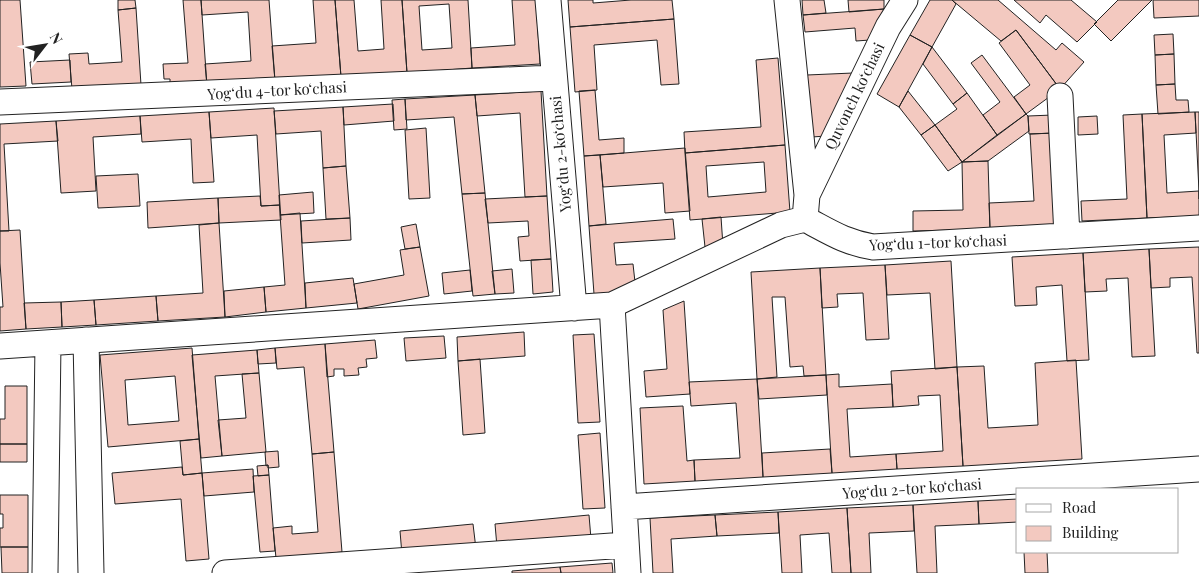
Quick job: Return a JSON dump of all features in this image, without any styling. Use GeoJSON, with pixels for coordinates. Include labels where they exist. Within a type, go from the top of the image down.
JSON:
{"type":"FeatureCollection","features":[{"type":"Feature","properties":{"kind":"street","name":"Yogʻdu 2-koʻchasi"},"geometry":{"type":"LineString","coordinates":[[548,0],[553,78],[574,308]]}},
{"type":"Feature","properties":{"kind":"street"},"geometry":{"type":"LineString","coordinates":[[0,346],[612,305],[776,228],[806,207],[787,0]]}},
{"type":"Feature","properties":{"kind":"street","name":"Quvonch koʻchasi"},"geometry":{"type":"LineString","coordinates":[[806,207],[888,27],[905,0]]}},
{"type":"Feature","properties":{"kind":"street","name":"Yogʻdu 4-tor koʻchasi"},"geometry":{"type":"LineString","coordinates":[[0,102],[553,78]]}},
{"type":"Feature","properties":{"kind":"street"},"geometry":{"type":"LineString","coordinates":[[1060,96],[1067,236]]}},
{"type":"Feature","properties":{"kind":"street","name":"Yogʻdu 1-tor koʻchasi"},"geometry":{"type":"LineString","coordinates":[[806,207],[839,238],[854,244],[873,247],[1199,228]]}},
{"type":"Feature","properties":{"kind":"street"},"geometry":{"type":"LineString","coordinates":[[612,305],[628,573]]}},
{"type":"Feature","properties":{"kind":"street"},"geometry":{"type":"LineString","coordinates":[[86,340],[91,573]]}},
{"type":"Feature","properties":{"kind":"street"},"geometry":{"type":"LineString","coordinates":[[45,573],[48,343]]}},
{"type":"Feature","properties":{"kind":"street","name":"Yogʻdu 2-tor koʻchasi"},"geometry":{"type":"LineString","coordinates":[[624,507],[1199,469]]}},
{"type":"Feature","properties":{"kind":"street"},"geometry":{"type":"LineString","coordinates":[[225,573],[626,545]]}},
{"type":"Feature","properties":{"kind":"building"},"geometry":{"type":"Polygon","coordinates":[[[0,0],[20,0],[26,86],[0,87],[0,0]]]}},
{"type":"Feature","properties":{"kind":"building"},"geometry":{"type":"Polygon","coordinates":[[[118,0],[135,0],[136,8],[118,10],[118,0]]]}},
{"type":"Feature","properties":{"kind":"building"},"geometry":{"type":"Polygon","coordinates":[[[183,0],[201,0],[207,86],[170,88],[170,79],[164,79],[163,64],[188,63],[183,0]]]}},
{"type":"Feature","properties":{"kind":"building"},"geometry":{"type":"Polygon","coordinates":[[[201,0],[269,0],[275,81],[207,86],[205,64],[251,61],[248,12],[202,15],[201,0]]]}},
{"type":"Feature","properties":{"kind":"building"},"geometry":{"type":"Polygon","coordinates":[[[313,0],[335,0],[341,77],[275,81],[272,46],[316,43],[313,0]]]}},
{"type":"Feature","properties":{"kind":"building"},"geometry":{"type":"Polygon","coordinates":[[[335,0],[354,0],[358,51],[384,49],[381,0],[402,0],[407,73],[341,77],[335,0]]]}},
{"type":"Feature","properties":{"kind":"building"},"geometry":{"type":"Polygon","coordinates":[[[402,0],[468,0],[472,68],[407,73],[402,0]],[[449,4],[419,6],[422,50],[452,48],[449,4]]]}},
{"type":"Feature","properties":{"kind":"building"},"geometry":{"type":"Polygon","coordinates":[[[512,0],[536,0],[540,64],[472,68],[471,48],[515,45],[512,0]]]}},
{"type":"Feature","properties":{"kind":"building"},"geometry":{"type":"Polygon","coordinates":[[[568,0],[593,0],[593,3],[631,0],[672,0],[674,19],[570,27],[568,0]]]}},
{"type":"Feature","properties":{"kind":"building"},"geometry":{"type":"Polygon","coordinates":[[[802,0],[824,0],[826,13],[803,15],[802,0]]]}},
{"type":"Feature","properties":{"kind":"building"},"geometry":{"type":"Polygon","coordinates":[[[848,0],[884,0],[884,9],[849,12],[848,0]]]}},
{"type":"Feature","properties":{"kind":"building"},"geometry":{"type":"Polygon","coordinates":[[[930,0],[952,0],[956,4],[932,47],[910,35],[930,0]]]}},
{"type":"Feature","properties":{"kind":"building"},"geometry":{"type":"Polygon","coordinates":[[[952,0],[998,0],[1056,50],[1062,43],[1084,62],[1060,89],[1016,30],[1001,41],[952,0]]]}},
{"type":"Feature","properties":{"kind":"building"},"geometry":{"type":"Polygon","coordinates":[[[1014,0],[1071,0],[1097,22],[1077,42],[1046,15],[1040,23],[1014,0]]]}},
{"type":"Feature","properties":{"kind":"building"},"geometry":{"type":"Polygon","coordinates":[[[1118,0],[1152,0],[1111,41],[1094,24],[1118,0]]]}},
{"type":"Feature","properties":{"kind":"building"},"geometry":{"type":"Polygon","coordinates":[[[1153,0],[1199,0],[1199,16],[1154,18],[1153,0]]]}},
{"type":"Feature","properties":{"kind":"building"},"geometry":{"type":"Polygon","coordinates":[[[136,8],[141,85],[72,89],[69,54],[88,53],[89,64],[122,62],[118,10],[136,8]]]}},
{"type":"Feature","properties":{"kind":"building"},"geometry":{"type":"Polygon","coordinates":[[[884,9],[870,40],[856,41],[855,28],[805,32],[803,15],[884,9]]]}},
{"type":"Feature","properties":{"kind":"building"},"geometry":{"type":"Polygon","coordinates":[[[674,19],[679,84],[661,85],[657,40],[594,45],[597,90],[575,92],[570,27],[674,19]]]}},
{"type":"Feature","properties":{"kind":"building"},"geometry":{"type":"Polygon","coordinates":[[[1016,30],[1060,89],[1026,114],[1014,97],[1030,85],[999,43],[1016,30]]]}},
{"type":"Feature","properties":{"kind":"building"},"geometry":{"type":"Polygon","coordinates":[[[1173,34],[1174,54],[1155,55],[1154,35],[1173,34]]]}},
{"type":"Feature","properties":{"kind":"building"},"geometry":{"type":"Polygon","coordinates":[[[910,35],[932,47],[899,107],[877,94],[910,35]]]}},
{"type":"Feature","properties":{"kind":"building"},"geometry":{"type":"Polygon","coordinates":[[[932,47],[967,93],[953,104],[923,64],[932,47]]]}},
{"type":"Feature","properties":{"kind":"building"},"geometry":{"type":"Polygon","coordinates":[[[1174,54],[1175,84],[1156,85],[1155,55],[1174,54]]]}},
{"type":"Feature","properties":{"kind":"building"},"geometry":{"type":"Polygon","coordinates":[[[982,55],[1026,114],[997,135],[983,115],[1000,102],[971,63],[982,55]]]}},
{"type":"Feature","properties":{"kind":"building"},"geometry":{"type":"Polygon","coordinates":[[[778,58],[785,145],[685,153],[684,132],[761,127],[756,60],[778,58]]]}},
{"type":"Feature","properties":{"kind":"building"},"geometry":{"type":"Polygon","coordinates":[[[70,60],[71,82],[32,84],[30,62],[70,60]]]}},
{"type":"Feature","properties":{"kind":"building"},"geometry":{"type":"Polygon","coordinates":[[[853,73],[826,136],[812,137],[807,75],[853,73]]]}},
{"type":"Feature","properties":{"kind":"building"},"geometry":{"type":"Polygon","coordinates":[[[1175,84],[1176,100],[1188,100],[1189,112],[1158,114],[1156,85],[1175,84]]]}},
{"type":"Feature","properties":{"kind":"building"},"geometry":{"type":"Polygon","coordinates":[[[595,90],[599,140],[624,138],[624,153],[584,156],[579,91],[595,90]]]}},
{"type":"Feature","properties":{"kind":"building"},"geometry":{"type":"Polygon","coordinates":[[[541,91],[547,196],[525,197],[520,113],[477,116],[475,95],[541,91]]]}},
{"type":"Feature","properties":{"kind":"building"},"geometry":{"type":"Polygon","coordinates":[[[908,91],[935,125],[921,135],[899,107],[908,91]]]}},
{"type":"Feature","properties":{"kind":"building"},"geometry":{"type":"Polygon","coordinates":[[[967,93],[997,135],[962,162],[935,125],[957,109],[953,104],[967,93]]]}},
{"type":"Feature","properties":{"kind":"building"},"geometry":{"type":"Polygon","coordinates":[[[475,95],[485,193],[462,194],[454,117],[406,120],[405,99],[475,95]]]}},
{"type":"Feature","properties":{"kind":"building"},"geometry":{"type":"Polygon","coordinates":[[[405,99],[407,129],[394,130],[392,100],[405,99]]]}},
{"type":"Feature","properties":{"kind":"building"},"geometry":{"type":"Polygon","coordinates":[[[393,104],[394,121],[344,125],[343,107],[393,104]]]}},
{"type":"Feature","properties":{"kind":"building"},"geometry":{"type":"Polygon","coordinates":[[[343,107],[346,166],[323,168],[321,131],[276,134],[274,111],[343,107]]]}},
{"type":"Feature","properties":{"kind":"building"},"geometry":{"type":"Polygon","coordinates":[[[274,108],[280,205],[261,206],[257,135],[211,138],[209,112],[274,108]]]}},
{"type":"Feature","properties":{"kind":"building"},"geometry":{"type":"Polygon","coordinates":[[[209,112],[214,182],[193,183],[191,139],[142,142],[140,116],[209,112]]]}},
{"type":"Feature","properties":{"kind":"building"},"geometry":{"type":"Polygon","coordinates":[[[1195,112],[1196,133],[1164,135],[1167,193],[1199,191],[1199,216],[1147,218],[1142,114],[1195,112]]]}},
{"type":"Feature","properties":{"kind":"building"},"geometry":{"type":"Polygon","coordinates":[[[1195,112],[1199,112],[1199,191],[1195,112]]]}},
{"type":"Feature","properties":{"kind":"building"},"geometry":{"type":"Polygon","coordinates":[[[1026,114],[1028,116],[1029,131],[988,161],[962,162],[1026,114]]]}},
{"type":"Feature","properties":{"kind":"building"},"geometry":{"type":"Polygon","coordinates":[[[1142,114],[1147,218],[1082,221],[1081,201],[1127,199],[1123,115],[1142,114]]]}},
{"type":"Feature","properties":{"kind":"building"},"geometry":{"type":"Polygon","coordinates":[[[1053,115],[1054,133],[1029,134],[1028,116],[1053,115]]]}},
{"type":"Feature","properties":{"kind":"building"},"geometry":{"type":"Polygon","coordinates":[[[140,116],[141,134],[93,137],[96,191],[61,193],[56,121],[140,116]]]}},
{"type":"Feature","properties":{"kind":"building"},"geometry":{"type":"Polygon","coordinates":[[[1097,116],[1098,134],[1078,135],[1078,117],[1097,116]]]}},
{"type":"Feature","properties":{"kind":"building"},"geometry":{"type":"Polygon","coordinates":[[[56,121],[58,141],[4,144],[9,231],[0,231],[0,124],[56,121]]]}},
{"type":"Feature","properties":{"kind":"building"},"geometry":{"type":"Polygon","coordinates":[[[935,125],[962,162],[948,171],[921,135],[935,125]]]}},
{"type":"Feature","properties":{"kind":"building"},"geometry":{"type":"Polygon","coordinates":[[[426,128],[430,198],[409,199],[405,130],[426,128]]]}},
{"type":"Feature","properties":{"kind":"building"},"geometry":{"type":"Polygon","coordinates":[[[1054,133],[1058,227],[990,229],[989,203],[1034,201],[1030,134],[1054,133]]]}},
{"type":"Feature","properties":{"kind":"building"},"geometry":{"type":"Polygon","coordinates":[[[785,145],[790,212],[690,220],[685,153],[785,145]],[[764,162],[706,166],[708,197],[766,192],[764,162]]]}},
{"type":"Feature","properties":{"kind":"building"},"geometry":{"type":"Polygon","coordinates":[[[685,148],[690,211],[665,213],[663,183],[603,187],[600,155],[685,148]]]}},
{"type":"Feature","properties":{"kind":"building"},"geometry":{"type":"Polygon","coordinates":[[[600,155],[606,224],[589,226],[584,156],[600,155]]]}},
{"type":"Feature","properties":{"kind":"building"},"geometry":{"type":"Polygon","coordinates":[[[988,161],[990,229],[913,231],[913,211],[963,210],[962,162],[988,161]]]}},
{"type":"Feature","properties":{"kind":"building"},"geometry":{"type":"Polygon","coordinates":[[[346,166],[350,218],[326,219],[323,168],[346,166]]]}},
{"type":"Feature","properties":{"kind":"building"},"geometry":{"type":"Polygon","coordinates":[[[138,174],[140,206],[98,208],[96,176],[138,174]]]}},
{"type":"Feature","properties":{"kind":"building"},"geometry":{"type":"Polygon","coordinates":[[[313,192],[314,213],[280,215],[279,195],[313,192]]]}},
{"type":"Feature","properties":{"kind":"building"},"geometry":{"type":"Polygon","coordinates":[[[485,193],[495,294],[473,296],[462,194],[485,193]]]}},
{"type":"Feature","properties":{"kind":"building"},"geometry":{"type":"Polygon","coordinates":[[[260,196],[261,206],[280,205],[281,220],[219,223],[218,198],[260,196]]]}},
{"type":"Feature","properties":{"kind":"building"},"geometry":{"type":"Polygon","coordinates":[[[547,196],[551,259],[520,261],[518,237],[529,236],[528,221],[488,223],[485,199],[547,196]]]}},
{"type":"Feature","properties":{"kind":"building"},"geometry":{"type":"Polygon","coordinates":[[[218,198],[219,223],[148,228],[147,202],[218,198]]]}},
{"type":"Feature","properties":{"kind":"building"},"geometry":{"type":"Polygon","coordinates":[[[300,213],[306,308],[266,312],[264,287],[285,285],[280,215],[300,213]]]}},
{"type":"Feature","properties":{"kind":"building"},"geometry":{"type":"Polygon","coordinates":[[[721,217],[723,246],[705,247],[702,219],[721,217]]]}},
{"type":"Feature","properties":{"kind":"building"},"geometry":{"type":"Polygon","coordinates":[[[350,218],[351,240],[302,243],[301,221],[350,218]]]}},
{"type":"Feature","properties":{"kind":"building"},"geometry":{"type":"Polygon","coordinates":[[[673,219],[675,239],[614,243],[616,265],[633,264],[635,282],[620,292],[594,294],[589,226],[673,219]]]}},
{"type":"Feature","properties":{"kind":"building"},"geometry":{"type":"Polygon","coordinates":[[[219,223],[225,317],[158,321],[156,296],[203,293],[199,225],[219,223]]]}},
{"type":"Feature","properties":{"kind":"building"},"geometry":{"type":"Polygon","coordinates":[[[416,224],[420,247],[405,249],[401,227],[416,224]]]}},
{"type":"Feature","properties":{"kind":"building"},"geometry":{"type":"Polygon","coordinates":[[[20,230],[26,329],[0,331],[0,307],[3,307],[0,231],[20,230]]]}},
{"type":"Feature","properties":{"kind":"building"},"geometry":{"type":"Polygon","coordinates":[[[420,247],[429,296],[358,309],[354,284],[404,275],[400,250],[420,247]]]}},
{"type":"Feature","properties":{"kind":"building"},"geometry":{"type":"Polygon","coordinates":[[[1199,247],[1199,353],[1197,353],[1192,277],[1170,278],[1170,287],[1151,288],[1149,249],[1199,247]]]}},
{"type":"Feature","properties":{"kind":"building"},"geometry":{"type":"Polygon","coordinates":[[[1149,249],[1155,356],[1132,357],[1128,278],[1106,279],[1107,291],[1085,292],[1083,253],[1149,249]]]}},
{"type":"Feature","properties":{"kind":"building"},"geometry":{"type":"Polygon","coordinates":[[[1083,253],[1089,360],[1067,361],[1062,285],[1036,287],[1037,305],[1015,306],[1012,257],[1083,253]]]}},
{"type":"Feature","properties":{"kind":"building"},"geometry":{"type":"Polygon","coordinates":[[[551,259],[553,292],[533,294],[531,260],[551,259]]]}},
{"type":"Feature","properties":{"kind":"building"},"geometry":{"type":"Polygon","coordinates":[[[951,261],[957,367],[935,369],[930,293],[887,295],[885,265],[951,261]]]}},
{"type":"Feature","properties":{"kind":"building"},"geometry":{"type":"Polygon","coordinates":[[[885,265],[889,339],[866,340],[863,293],[837,294],[838,307],[822,308],[820,268],[885,265]]]}},
{"type":"Feature","properties":{"kind":"building"},"geometry":{"type":"Polygon","coordinates":[[[820,268],[826,375],[804,376],[803,366],[790,367],[785,297],[772,297],[777,377],[757,379],[751,272],[820,268]]]}},
{"type":"Feature","properties":{"kind":"building"},"geometry":{"type":"Polygon","coordinates":[[[512,269],[514,293],[495,294],[492,271],[512,269]]]}},
{"type":"Feature","properties":{"kind":"building"},"geometry":{"type":"Polygon","coordinates":[[[470,270],[472,291],[444,294],[442,273],[470,270]]]}},
{"type":"Feature","properties":{"kind":"building"},"geometry":{"type":"Polygon","coordinates":[[[353,278],[357,303],[306,308],[305,283],[353,278]]]}},
{"type":"Feature","properties":{"kind":"building"},"geometry":{"type":"Polygon","coordinates":[[[264,287],[266,312],[225,317],[224,291],[264,287]]]}},
{"type":"Feature","properties":{"kind":"building"},"geometry":{"type":"Polygon","coordinates":[[[156,296],[158,321],[96,325],[94,300],[156,296]]]}},
{"type":"Feature","properties":{"kind":"building"},"geometry":{"type":"Polygon","coordinates":[[[94,300],[96,325],[62,327],[61,302],[94,300]]]}},
{"type":"Feature","properties":{"kind":"building"},"geometry":{"type":"Polygon","coordinates":[[[684,301],[690,394],[646,397],[644,371],[667,369],[663,310],[684,301]]]}},
{"type":"Feature","properties":{"kind":"building"},"geometry":{"type":"Polygon","coordinates":[[[61,302],[62,327],[26,329],[24,303],[61,302]]]}},
{"type":"Feature","properties":{"kind":"building"},"geometry":{"type":"Polygon","coordinates":[[[524,332],[525,356],[458,361],[457,337],[524,332]]]}},
{"type":"Feature","properties":{"kind":"building"},"geometry":{"type":"Polygon","coordinates":[[[594,334],[600,422],[578,423],[573,335],[594,334]]]}},
{"type":"Feature","properties":{"kind":"building"},"geometry":{"type":"Polygon","coordinates":[[[444,336],[446,358],[406,361],[404,338],[444,336]]]}},
{"type":"Feature","properties":{"kind":"building"},"geometry":{"type":"Polygon","coordinates":[[[375,340],[377,358],[366,359],[367,367],[358,368],[359,375],[344,376],[344,369],[334,369],[334,376],[327,377],[325,344],[375,340]]]}},
{"type":"Feature","properties":{"kind":"building"},"geometry":{"type":"Polygon","coordinates":[[[325,344],[334,452],[312,454],[304,367],[277,369],[275,348],[325,344]]]}},
{"type":"Feature","properties":{"kind":"building"},"geometry":{"type":"Polygon","coordinates":[[[192,348],[199,439],[108,447],[100,355],[192,348]],[[175,376],[125,380],[128,425],[179,421],[175,376]]]}},
{"type":"Feature","properties":{"kind":"building"},"geometry":{"type":"Polygon","coordinates":[[[275,348],[276,363],[258,364],[257,350],[275,348]]]}},
{"type":"Feature","properties":{"kind":"building"},"geometry":{"type":"Polygon","coordinates":[[[257,350],[259,373],[215,376],[222,456],[201,458],[192,355],[257,350]]]}},
{"type":"Feature","properties":{"kind":"building"},"geometry":{"type":"Polygon","coordinates":[[[480,359],[485,433],[463,435],[458,361],[480,359]]]}},
{"type":"Feature","properties":{"kind":"building"},"geometry":{"type":"Polygon","coordinates":[[[1076,360],[1082,459],[963,466],[957,367],[984,366],[988,428],[1038,425],[1035,363],[1076,360]]]}},
{"type":"Feature","properties":{"kind":"building"},"geometry":{"type":"Polygon","coordinates":[[[957,367],[963,466],[897,469],[896,454],[943,451],[940,395],[918,396],[919,405],[893,407],[891,371],[957,367]]]}},
{"type":"Feature","properties":{"kind":"building"},"geometry":{"type":"Polygon","coordinates":[[[259,373],[266,452],[222,456],[218,420],[246,418],[242,374],[259,373]]]}},
{"type":"Feature","properties":{"kind":"building"},"geometry":{"type":"Polygon","coordinates":[[[839,374],[839,387],[892,384],[893,407],[847,409],[850,457],[896,454],[897,469],[832,473],[826,375],[839,374]]]}},
{"type":"Feature","properties":{"kind":"building"},"geometry":{"type":"Polygon","coordinates":[[[826,375],[827,395],[759,399],[757,379],[826,375]]]}},
{"type":"Feature","properties":{"kind":"building"},"geometry":{"type":"Polygon","coordinates":[[[757,379],[763,477],[695,481],[694,460],[740,458],[736,403],[691,406],[689,382],[757,379]]]}},
{"type":"Feature","properties":{"kind":"building"},"geometry":{"type":"Polygon","coordinates":[[[5,386],[27,386],[27,444],[0,444],[0,419],[5,419],[5,386]]]}},
{"type":"Feature","properties":{"kind":"building"},"geometry":{"type":"Polygon","coordinates":[[[683,406],[687,461],[694,460],[695,481],[644,484],[640,408],[683,406]]]}},
{"type":"Feature","properties":{"kind":"building"},"geometry":{"type":"Polygon","coordinates":[[[600,433],[605,508],[583,509],[578,435],[600,433]]]}},
{"type":"Feature","properties":{"kind":"building"},"geometry":{"type":"Polygon","coordinates":[[[199,439],[202,473],[183,475],[180,441],[199,439]]]}},
{"type":"Feature","properties":{"kind":"building"},"geometry":{"type":"Polygon","coordinates":[[[0,444],[27,444],[27,462],[0,462],[0,444]]]}},
{"type":"Feature","properties":{"kind":"building"},"geometry":{"type":"Polygon","coordinates":[[[830,449],[832,473],[763,477],[762,453],[830,449]]]}},
{"type":"Feature","properties":{"kind":"building"},"geometry":{"type":"Polygon","coordinates":[[[278,451],[279,467],[268,468],[268,465],[266,466],[265,452],[278,451]]]}},
{"type":"Feature","properties":{"kind":"building"},"geometry":{"type":"Polygon","coordinates":[[[334,452],[342,552],[276,558],[273,528],[292,526],[292,534],[318,532],[312,454],[334,452]]]}},
{"type":"Feature","properties":{"kind":"building"},"geometry":{"type":"Polygon","coordinates":[[[268,465],[269,475],[258,476],[257,466],[268,465]]]}},
{"type":"Feature","properties":{"kind":"building"},"geometry":{"type":"Polygon","coordinates":[[[182,467],[183,475],[202,473],[209,559],[186,561],[181,499],[115,504],[112,473],[182,467]]]}},
{"type":"Feature","properties":{"kind":"building"},"geometry":{"type":"Polygon","coordinates":[[[253,469],[254,492],[204,496],[202,473],[253,469]]]}},
{"type":"Feature","properties":{"kind":"building"},"geometry":{"type":"Polygon","coordinates":[[[269,475],[275,551],[260,552],[253,476],[269,475]]]}},
{"type":"Feature","properties":{"kind":"building"},"geometry":{"type":"Polygon","coordinates":[[[0,495],[28,495],[28,547],[0,547],[0,528],[3,528],[3,514],[0,514],[0,495]]]}},
{"type":"Feature","properties":{"kind":"building"},"geometry":{"type":"Polygon","coordinates":[[[1016,499],[1016,522],[979,524],[978,501],[1016,499]]]}},
{"type":"Feature","properties":{"kind":"building"},"geometry":{"type":"Polygon","coordinates":[[[978,501],[979,524],[935,526],[937,573],[917,573],[913,505],[978,501]]]}},
{"type":"Feature","properties":{"kind":"building"},"geometry":{"type":"Polygon","coordinates":[[[913,505],[914,531],[869,533],[871,573],[851,573],[847,508],[913,505]]]}},
{"type":"Feature","properties":{"kind":"building"},"geometry":{"type":"Polygon","coordinates":[[[847,508],[851,573],[832,573],[829,533],[800,535],[802,573],[782,573],[778,512],[847,508]]]}},
{"type":"Feature","properties":{"kind":"building"},"geometry":{"type":"Polygon","coordinates":[[[778,512],[779,533],[717,536],[715,515],[778,512]]]}},
{"type":"Feature","properties":{"kind":"building"},"geometry":{"type":"Polygon","coordinates":[[[589,515],[591,539],[497,547],[495,524],[589,515]]]}},
{"type":"Feature","properties":{"kind":"building"},"geometry":{"type":"Polygon","coordinates":[[[715,515],[717,536],[671,539],[673,573],[653,573],[650,518],[715,515]]]}},
{"type":"Feature","properties":{"kind":"building"},"geometry":{"type":"Polygon","coordinates":[[[473,524],[476,549],[402,555],[400,531],[473,524]]]}},
{"type":"Feature","properties":{"kind":"building"},"geometry":{"type":"Polygon","coordinates":[[[1,547],[28,547],[28,573],[2,573],[1,547]]]}},
{"type":"Feature","properties":{"kind":"building"},"geometry":{"type":"Polygon","coordinates":[[[1024,553],[1047,553],[1048,573],[1025,573],[1024,553]]]}},
{"type":"Feature","properties":{"kind":"building"},"geometry":{"type":"Polygon","coordinates":[[[612,563],[613,573],[561,573],[560,567],[612,563]]]}},
{"type":"Feature","properties":{"kind":"building"},"geometry":{"type":"Polygon","coordinates":[[[560,567],[561,573],[512,573],[512,571],[560,567]]]}}]}
